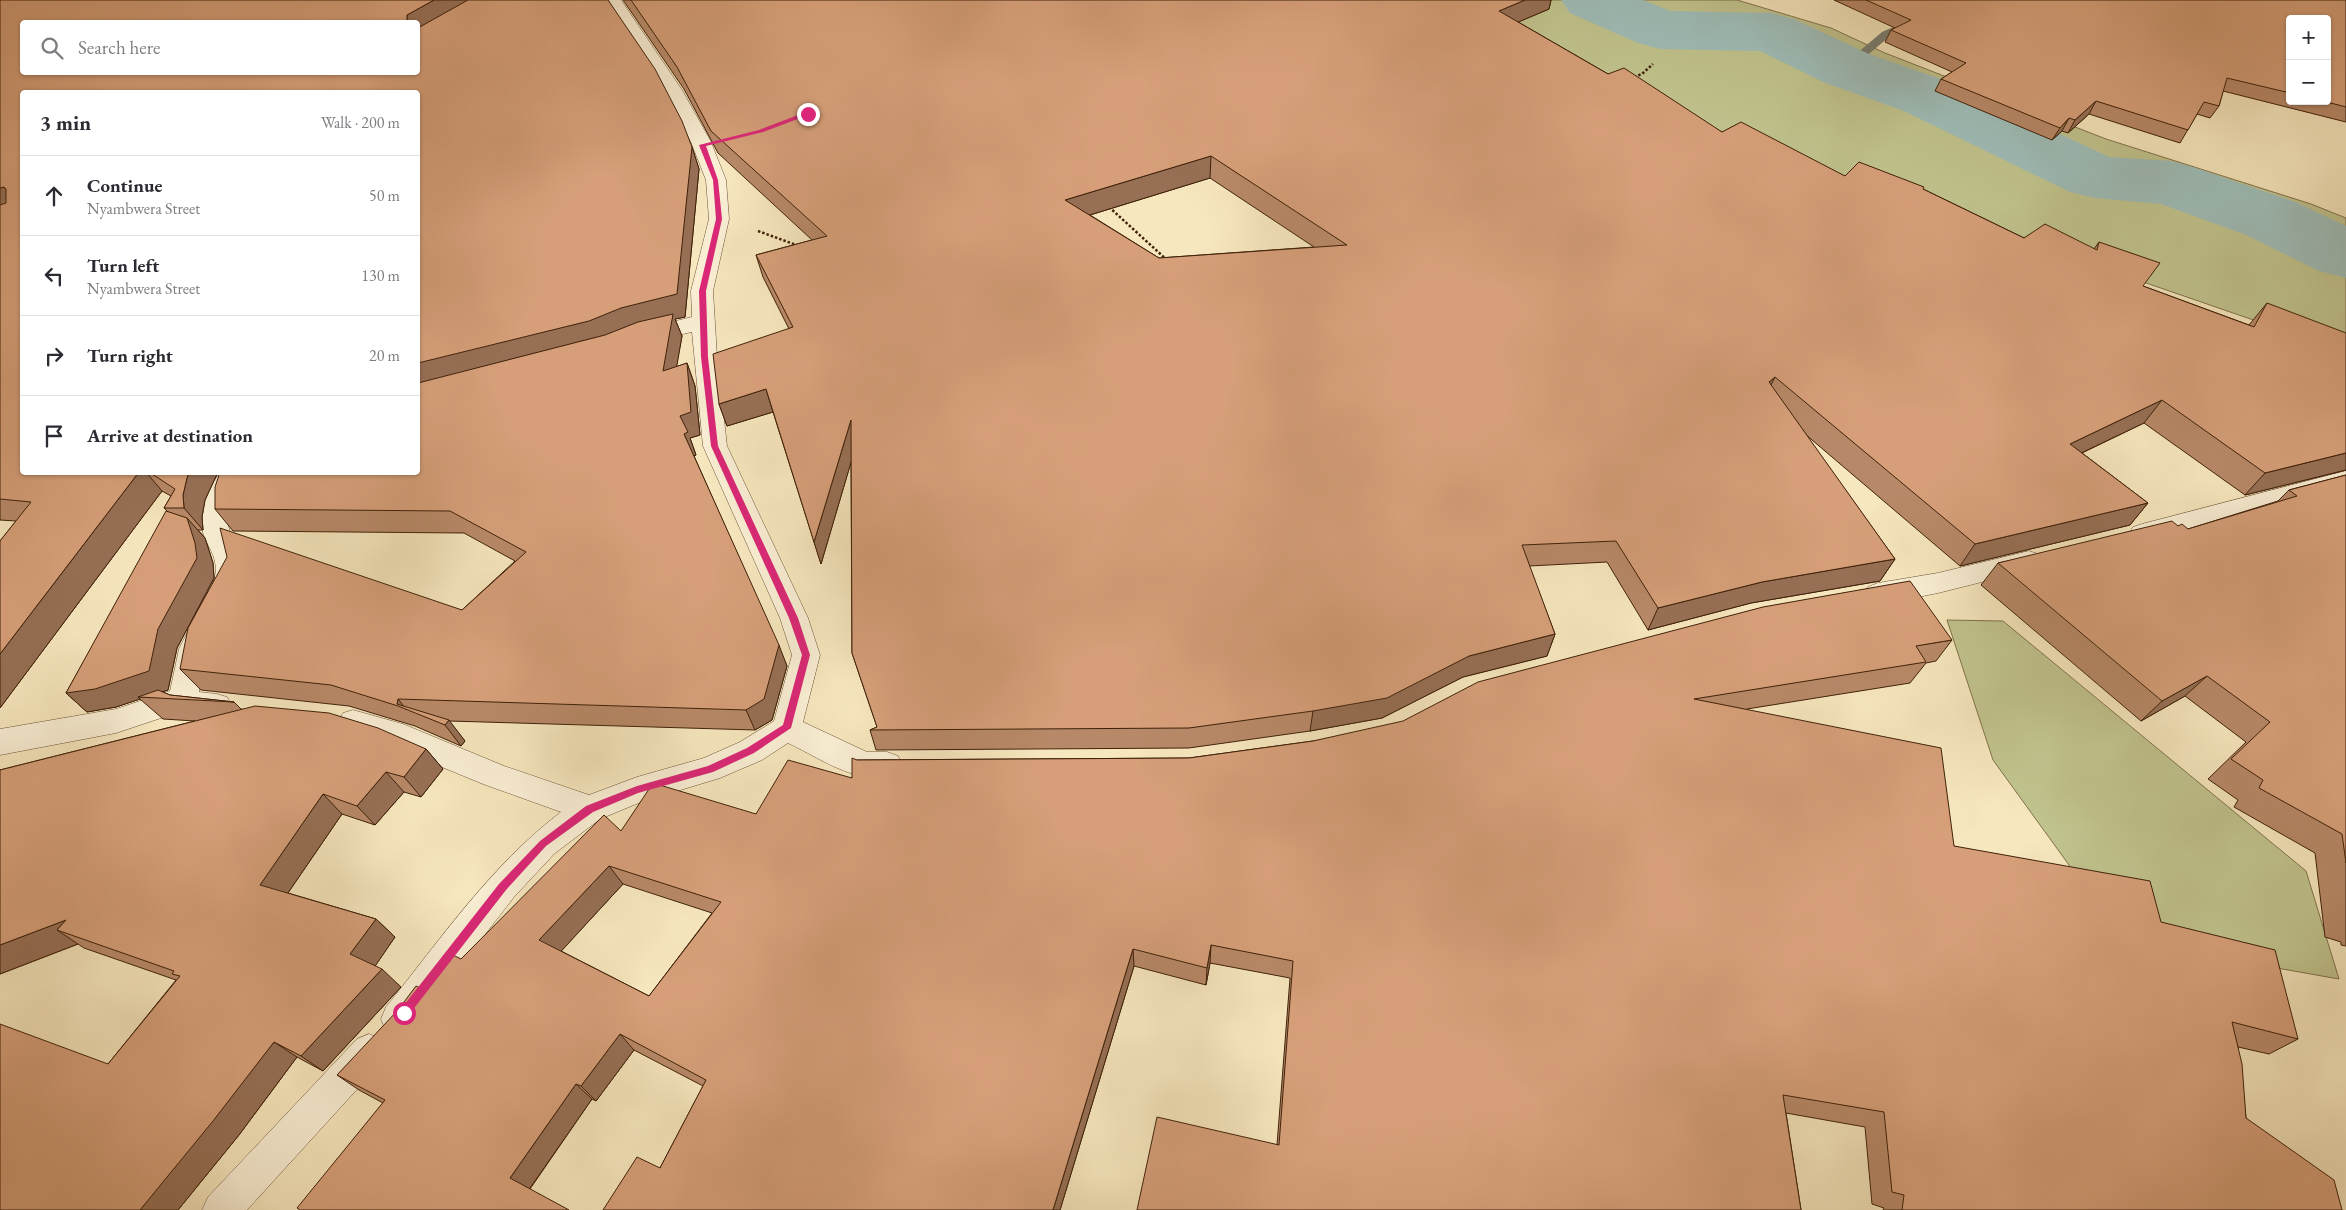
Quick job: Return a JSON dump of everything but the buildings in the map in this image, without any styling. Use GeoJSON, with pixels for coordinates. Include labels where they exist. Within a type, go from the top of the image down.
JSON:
{"type":"FeatureCollection","features":[{"type":"Feature","properties":{"kind":"street"},"geometry":{"type":"LineString","coordinates":[[221,1210],[404,1013],[503,887],[543,844],[589,809],[637,790],[709,769],[750,751],[787,728],[806,655],[794,618],[715,446],[705,357],[702,291],[719,219],[716,180],[701,142],[672,90],[612,0]]}},
{"type":"Feature","properties":{"kind":"street"},"geometry":{"type":"LineString","coordinates":[[622,344],[639,337],[704,322]]}},
{"type":"Feature","properties":{"kind":"street"},"geometry":{"type":"LineString","coordinates":[[182,698],[193,650],[230,578],[231,567],[217,533],[214,516],[219,498],[231,475]]}},
{"type":"Feature","properties":{"kind":"street"},"geometry":{"type":"LineString","coordinates":[[2116,540],[2346,480]]}},
{"type":"Feature","properties":{"kind":"street"},"geometry":{"type":"LineString","coordinates":[[1852,598],[1938,584],[2051,556]]}},
{"type":"Feature","properties":{"kind":"street"},"geometry":{"type":"LineString","coordinates":[[182,698],[194,704],[246,710]]}},
{"type":"Feature","properties":{"kind":"street"},"geometry":{"type":"LineString","coordinates":[[0,742],[116,722],[155,711],[182,698]]}},
{"type":"Feature","properties":{"kind":"street"},"geometry":{"type":"LineString","coordinates":[[329,718],[348,720],[403,737],[494,775],[589,809]]}},
{"type":"Feature","properties":{"kind":"street"},"geometry":{"type":"LineString","coordinates":[[787,728],[864,765],[912,765]]}},
{"type":"Feature","properties":{"kind":"path"},"geometry":{"type":"LineString","coordinates":[[1629,80],[1642,74],[1653,64]]}},
{"type":"Feature","properties":{"kind":"path"},"geometry":{"type":"LineString","coordinates":[[1107,206],[1170,262]]}},
{"type":"Feature","properties":{"kind":"path"},"geometry":{"type":"LineString","coordinates":[[719,219],[759,231],[801,248]]}},
{"type":"Feature","properties":{"kind":"green space"},"geometry":{"type":"Polygon","coordinates":[[[1489,0],[1737,0],[1831,28],[1885,53],[2106,139],[2311,204],[2346,218],[2346,352],[1709,132],[1578,93],[1489,0]]]}},
{"type":"Feature","properties":{"kind":"green space"},"geometry":{"type":"Polygon","coordinates":[[[1947,620],[2003,621],[2306,871],[2339,979],[2124,941],[1993,760],[1947,620]]]}},
{"type":"Feature","properties":{"kind":"waterway"},"geometry":{"type":"LineString","coordinates":[[1591,0],[1660,30],[1772,32],[1846,68],[1928,97],[2095,177],[2171,183],[2272,219],[2346,255]]}},
{"type":"Feature","properties":{"kind":"waterway"},"geometry":{"type":"LineString","coordinates":[[1846,68],[1886,34],[1909,23]]}},
{"type":"Feature","properties":{"kind":"route"},"geometry":{"type":"LineString","coordinates":[[404,1013],[503,887],[543,844],[589,809],[637,790],[709,769],[750,751],[787,728],[806,655],[794,618],[715,446],[705,357],[702,291],[719,219],[716,180],[702,145],[737,138],[785,124],[808,114]]}}]}
